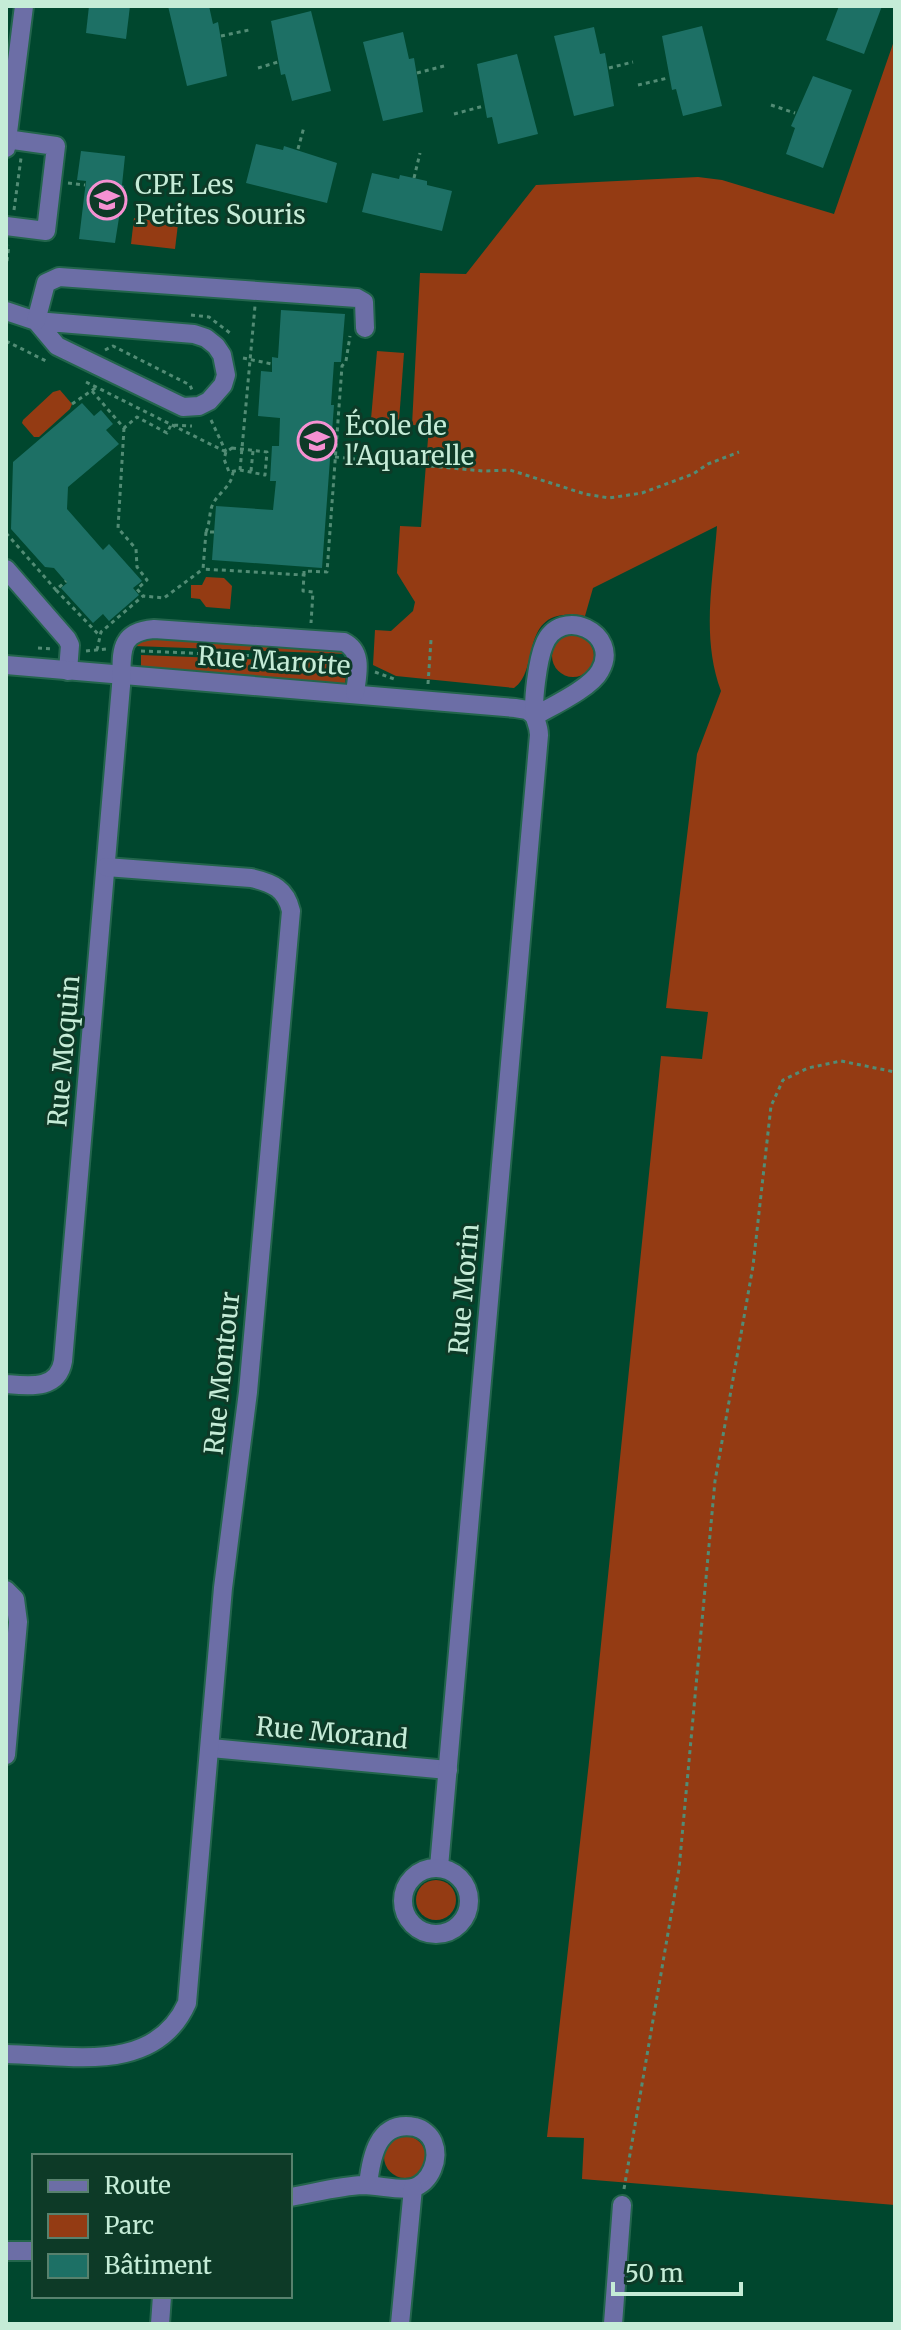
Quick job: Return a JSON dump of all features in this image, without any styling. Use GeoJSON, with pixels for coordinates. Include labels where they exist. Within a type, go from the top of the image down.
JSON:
{"type":"FeatureCollection","features":[{"type":"Feature","properties":{"kind":"street"},"geometry":{"type":"LineString","coordinates":[[10,227],[46,231],[56,146],[10,144],[24,6]]}},
{"type":"Feature","properties":{"kind":"street"},"geometry":{"type":"LineString","coordinates":[[36,321],[46,283],[59,277],[357,298],[364,302],[365,328]]}},
{"type":"Feature","properties":{"kind":"street"},"geometry":{"type":"LineString","coordinates":[[6,311],[36,321],[194,334],[206,338],[222,355],[226,375],[223,385],[217,394],[199,406],[173,404],[57,346],[36,321]]}},
{"type":"Feature","properties":{"kind":"street"},"geometry":{"type":"LineString","coordinates":[[6,569],[67,639],[70,645],[68,671]]}},
{"type":"Feature","properties":{"kind":"street","name":"Rue Morin"},"geometry":{"type":"LineString","coordinates":[[439,1867],[539,735],[535,716],[539,664],[548,636],[557,628],[569,624],[582,626],[594,633],[603,643],[605,655],[598,675],[535,716]]}},
{"type":"Feature","properties":{"kind":"street","name":"Rue Moquin"},"geometry":{"type":"LineString","coordinates":[[6,1384],[49,1383],[61,1370],[106,867],[121,656],[125,644],[136,633],[147,629],[344,642],[357,655],[355,693]]}},
{"type":"Feature","properties":{"kind":"street","name":"Rue Marotte"},"geometry":{"type":"LineString","coordinates":[[6,665],[515,708],[527,710],[535,716]]}},
{"type":"Feature","properties":{"kind":"street","name":"Rue Montour"},"geometry":{"type":"LineString","coordinates":[[6,2054],[118,2056],[142,2049],[166,2034],[181,2015],[189,1991],[228,1537],[248,1392],[291,911],[288,898],[268,882],[251,878],[106,867]]}},
{"type":"Feature","properties":{"kind":"street"},"geometry":{"type":"LineString","coordinates":[[6,1590],[15,1599],[18,1622],[6,1755]]}},
{"type":"Feature","properties":{"kind":"street","name":"Rue Morand"},"geometry":{"type":"LineString","coordinates":[[211,1748],[448,1770]]}},
{"type":"Feature","properties":{"kind":"street"},"geometry":{"type":"LineString","coordinates":[[292,2197],[368,2185],[413,2188],[428,2177],[436,2160],[433,2141],[428,2134],[412,2127],[392,2130],[376,2146],[368,2185]]}},
{"type":"Feature","properties":{"kind":"street"},"geometry":{"type":"LineString","coordinates":[[400,2324],[413,2188]]}},
{"type":"Feature","properties":{"kind":"street"},"geometry":{"type":"LineString","coordinates":[[613,2324],[622,2205]]}},
{"type":"Feature","properties":{"kind":"street"},"geometry":{"type":"LineString","coordinates":[[6,2251],[32,2251]]}},
{"type":"Feature","properties":{"kind":"street"},"geometry":{"type":"LineString","coordinates":[[160,2324],[162,2298]]}},
{"type":"Feature","properties":{"kind":"path"},"geometry":{"type":"LineString","coordinates":[[221,36],[249,30]]}},
{"type":"Feature","properties":{"kind":"path"},"geometry":{"type":"LineString","coordinates":[[258,68],[278,62]]}},
{"type":"Feature","properties":{"kind":"path"},"geometry":{"type":"LineString","coordinates":[[609,68],[633,62]]}},
{"type":"Feature","properties":{"kind":"path"},"geometry":{"type":"LineString","coordinates":[[417,73],[444,66]]}},
{"type":"Feature","properties":{"kind":"path"},"geometry":{"type":"LineString","coordinates":[[638,85],[668,78]]}},
{"type":"Feature","properties":{"kind":"path"},"geometry":{"type":"LineString","coordinates":[[771,105],[795,113]]}},
{"type":"Feature","properties":{"kind":"path"},"geometry":{"type":"LineString","coordinates":[[454,114],[484,106]]}},
{"type":"Feature","properties":{"kind":"path"},"geometry":{"type":"LineString","coordinates":[[298,149],[304,127]]}},
{"type":"Feature","properties":{"kind":"path"},"geometry":{"type":"LineString","coordinates":[[6,269],[10,227],[10,144]]}},
{"type":"Feature","properties":{"kind":"path"},"geometry":{"type":"LineString","coordinates":[[414,178],[420,153]]}},
{"type":"Feature","properties":{"kind":"path"},"geometry":{"type":"LineString","coordinates":[[76,184],[85,185]]}},
{"type":"Feature","properties":{"kind":"path"},"geometry":{"type":"LineString","coordinates":[[240,470],[254,315]]}},
{"type":"Feature","properties":{"kind":"path"},"geometry":{"type":"LineString","coordinates":[[310,629],[313,592],[303,591],[304,571],[327,572],[342,366],[346,361],[349,336],[364,336],[365,328]]}},
{"type":"Feature","properties":{"kind":"path"},"geometry":{"type":"LineString","coordinates":[[6,341],[60,368]]}},
{"type":"Feature","properties":{"kind":"path"},"geometry":{"type":"LineString","coordinates":[[113,346],[190,385],[196,397]]}},
{"type":"Feature","properties":{"kind":"path"},"geometry":{"type":"LineString","coordinates":[[243,358],[272,364]]}},
{"type":"Feature","properties":{"kind":"path"},"geometry":{"type":"LineString","coordinates":[[86,381],[226,452]]}},
{"type":"Feature","properties":{"kind":"path"},"geometry":{"type":"LineString","coordinates":[[72,404],[97,387]]}},
{"type":"Feature","properties":{"kind":"path"},"geometry":{"type":"LineString","coordinates":[[241,387],[248,389]]}},
{"type":"Feature","properties":{"kind":"path"},"geometry":{"type":"LineString","coordinates":[[92,391],[124,428],[118,528],[136,549],[137,567],[147,580],[137,589],[143,596],[164,598],[203,569],[304,575]]}},
{"type":"Feature","properties":{"kind":"path"},"geometry":{"type":"LineString","coordinates":[[124,428],[137,417],[167,433],[171,425]]}},
{"type":"Feature","properties":{"kind":"path"},"geometry":{"type":"LineString","coordinates":[[211,420],[226,452],[229,472],[240,470],[265,475],[269,463],[267,452],[232,448],[226,452]]}},
{"type":"Feature","properties":{"kind":"path"},"geometry":{"type":"LineString","coordinates":[[251,471],[254,450]]}},
{"type":"Feature","properties":{"kind":"path"},"geometry":{"type":"LineString","coordinates":[[335,457],[483,471],[510,470],[585,494],[609,498],[642,493],[739,452]]}},
{"type":"Feature","properties":{"kind":"path"},"geometry":{"type":"LineString","coordinates":[[203,569],[212,506],[232,480],[233,472]]}},
{"type":"Feature","properties":{"kind":"path"},"geometry":{"type":"LineString","coordinates":[[6,509],[8,492]]}},
{"type":"Feature","properties":{"kind":"path"},"geometry":{"type":"LineString","coordinates":[[206,532],[214,532]]}},
{"type":"Feature","properties":{"kind":"path"},"geometry":{"type":"LineString","coordinates":[[6,533],[100,636]]}},
{"type":"Feature","properties":{"kind":"path"},"geometry":{"type":"LineString","coordinates":[[196,574],[203,580]]}},
{"type":"Feature","properties":{"kind":"path"},"geometry":{"type":"LineString","coordinates":[[56,590],[66,581]]}},
{"type":"Feature","properties":{"kind":"path"},"geometry":{"type":"LineString","coordinates":[[97,652],[101,632],[143,596]]}},
{"type":"Feature","properties":{"kind":"path"},"geometry":{"type":"LineString","coordinates":[[428,684],[431,640]]}},
{"type":"Feature","properties":{"kind":"path"},"geometry":{"type":"LineString","coordinates":[[80,651],[113,650]]}},
{"type":"Feature","properties":{"kind":"path","name":"Rue Marotte"},"geometry":{"type":"LineString","coordinates":[[138,651],[292,657]]}},
{"type":"Feature","properties":{"kind":"path"},"geometry":{"type":"LineString","coordinates":[[622,2205],[628,2153],[664,1969],[679,1869],[715,1481],[753,1266],[771,1106],[783,1080],[808,1068],[841,1061],[895,1072]]}},
{"type":"Feature","properties":{"kind":"green space"},"geometry":{"type":"Polygon","coordinates":[[[895,38],[895,2205],[582,2179],[584,2138],[547,2137],[589,1762],[661,1056],[702,1059],[708,1012],[666,1008],[697,754],[721,691],[711,651],[710,630],[717,526],[593,588],[585,616],[563,615],[549,620],[540,629],[522,679],[514,688],[396,676],[373,665],[375,630],[391,631],[413,611],[415,602],[397,573],[400,526],[421,527],[429,426],[412,425],[420,273],[466,274],[536,185],[698,177],[722,180],[834,214],[895,38]]]}},
{"type":"Feature","properties":{"kind":"green space"},"geometry":{"type":"Polygon","coordinates":[[[134,218],[178,224],[175,249],[131,244],[134,218]]]}},
{"type":"Feature","properties":{"kind":"green space"},"geometry":{"type":"Polygon","coordinates":[[[377,351],[404,353],[399,421],[371,419],[377,351]]]}},
{"type":"Feature","properties":{"kind":"green space"},"geometry":{"type":"Polygon","coordinates":[[[60,390],[72,404],[70,409],[39,437],[34,437],[22,423],[23,420],[53,392],[60,390]]]}},
{"type":"Feature","properties":{"kind":"green space"},"geometry":{"type":"Polygon","coordinates":[[[206,577],[224,578],[232,586],[230,609],[206,607],[200,599],[191,598],[191,585],[202,585],[206,577]]]}},
{"type":"Feature","properties":{"kind":"green space"},"geometry":{"type":"Polygon","coordinates":[[[154,635],[342,649],[347,654],[134,646],[154,635]]]}},
{"type":"Feature","properties":{"kind":"green space"},"geometry":{"type":"Polygon","coordinates":[[[573,635],[588,641],[594,656],[588,671],[573,677],[558,671],[552,656],[558,641],[573,635]]]}},
{"type":"Feature","properties":{"kind":"green space"},"geometry":{"type":"Polygon","coordinates":[[[141,655],[347,665],[345,685],[141,668],[141,655]]]}},
{"type":"Feature","properties":{"kind":"green space"},"geometry":{"type":"Polygon","coordinates":[[[436,1880],[450,1886],[456,1900],[450,1914],[436,1920],[422,1914],[416,1900],[422,1886],[436,1880]]]}},
{"type":"Feature","properties":{"kind":"green space"},"geometry":{"type":"Polygon","coordinates":[[[405,2136],[420,2142],[426,2157],[420,2172],[405,2178],[390,2172],[384,2157],[390,2142],[405,2136]]]}},
{"type":"Feature","properties":{"kind":"building"},"geometry":{"type":"Polygon","coordinates":[[[89,6],[130,6],[126,39],[86,33],[89,6]]]}},
{"type":"Feature","properties":{"kind":"building"},"geometry":{"type":"Polygon","coordinates":[[[168,6],[209,6],[213,24],[218,22],[227,76],[187,86],[168,6]]]}},
{"type":"Feature","properties":{"kind":"building"},"geometry":{"type":"Polygon","coordinates":[[[839,6],[882,6],[864,54],[826,40],[839,6]]]}},
{"type":"Feature","properties":{"kind":"building"},"geometry":{"type":"Polygon","coordinates":[[[311,11],[331,91],[292,101],[285,74],[281,75],[271,21],[311,11]]]}},
{"type":"Feature","properties":{"kind":"building"},"geometry":{"type":"Polygon","coordinates":[[[702,26],[722,106],[683,116],[676,89],[672,90],[662,36],[702,26]]]}},
{"type":"Feature","properties":{"kind":"building"},"geometry":{"type":"Polygon","coordinates":[[[594,27],[600,54],[605,53],[614,106],[574,116],[554,36],[594,27]]]}},
{"type":"Feature","properties":{"kind":"building"},"geometry":{"type":"Polygon","coordinates":[[[403,32],[409,59],[414,58],[423,112],[383,121],[363,42],[403,32]]]}},
{"type":"Feature","properties":{"kind":"building"},"geometry":{"type":"Polygon","coordinates":[[[517,54],[538,134],[498,144],[492,117],[487,118],[477,64],[517,54]]]}},
{"type":"Feature","properties":{"kind":"building"},"geometry":{"type":"Polygon","coordinates":[[[813,76],[852,90],[823,168],[786,154],[795,128],[791,126],[813,76]]]}},
{"type":"Feature","properties":{"kind":"building"},"geometry":{"type":"Polygon","coordinates":[[[256,144],[283,150],[284,146],[337,163],[327,203],[246,183],[256,144]]]}},
{"type":"Feature","properties":{"kind":"building"},"geometry":{"type":"Polygon","coordinates":[[[81,151],[125,156],[124,186],[115,243],[79,239],[86,181],[77,180],[81,151]]]}},
{"type":"Feature","properties":{"kind":"building"},"geometry":{"type":"Polygon","coordinates":[[[372,173],[427,181],[427,185],[452,191],[442,231],[362,212],[372,173]]]}},
{"type":"Feature","properties":{"kind":"building"},"geometry":{"type":"Polygon","coordinates":[[[281,310],[345,314],[341,362],[334,362],[331,405],[334,405],[322,568],[212,560],[216,506],[273,510],[276,481],[270,481],[272,446],[279,446],[280,418],[258,416],[261,371],[272,372],[272,357],[278,358],[281,310]]]}},
{"type":"Feature","properties":{"kind":"building"},"geometry":{"type":"Polygon","coordinates":[[[82,403],[94,416],[101,410],[113,424],[106,430],[119,444],[68,487],[67,509],[103,550],[109,544],[142,581],[133,588],[139,595],[109,621],[103,614],[93,623],[61,588],[67,583],[54,568],[45,567],[11,529],[13,462],[82,403]]]}},
{"type":"Feature","properties":{"kind":"place","name":"CPE Les Petites Souris"},"geometry":{"type":"Point","coordinates":[107,200]}},
{"type":"Feature","properties":{"kind":"place","name":"École de l'Aquarelle"},"geometry":{"type":"Point","coordinates":[317,441]}}]}
